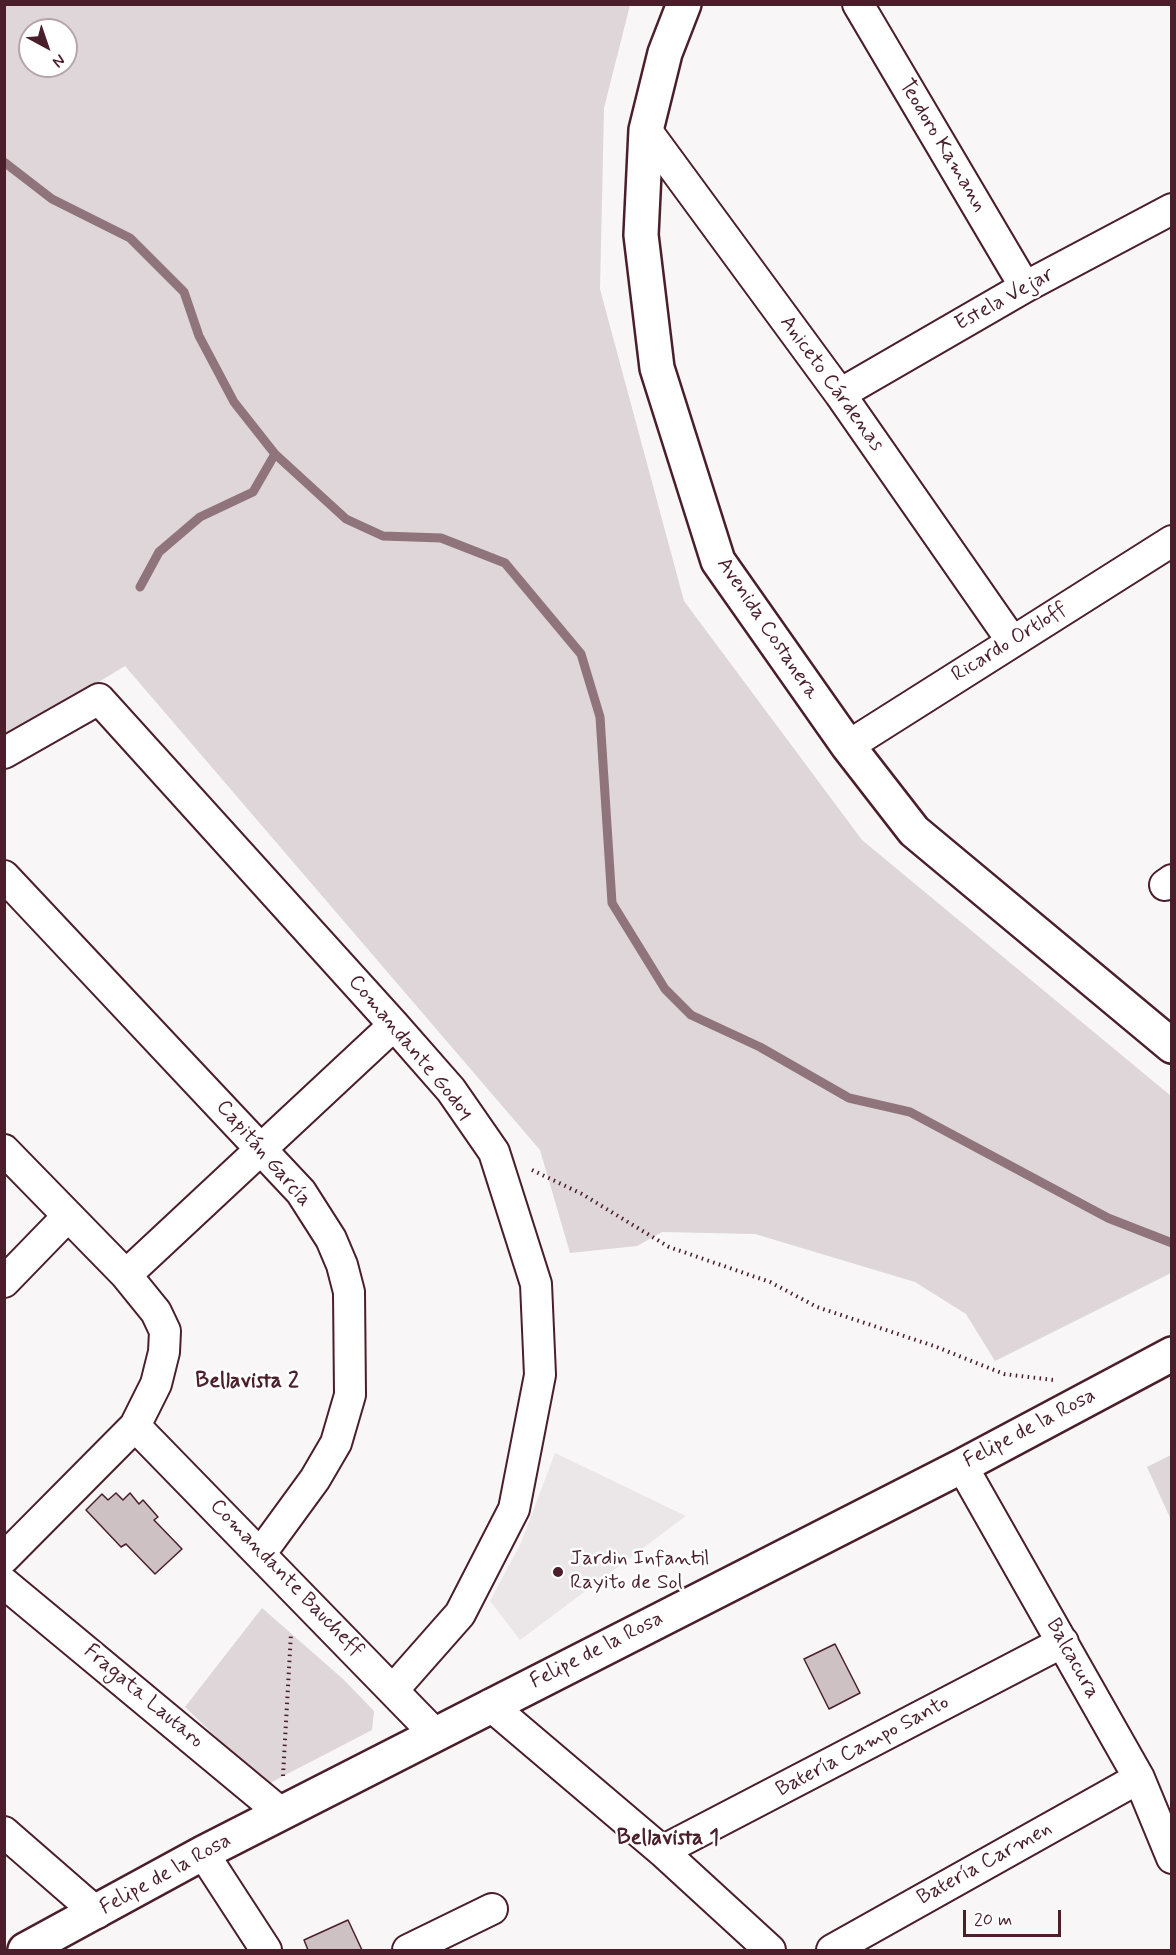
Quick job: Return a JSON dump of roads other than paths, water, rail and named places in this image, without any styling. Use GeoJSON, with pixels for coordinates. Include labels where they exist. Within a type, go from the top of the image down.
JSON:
{"type":"FeatureCollection","features":[{"type":"Feature","properties":{"kind":"street","name":"Avenida Costanera"},"geometry":{"type":"LineString","coordinates":[[684,4],[665,53],[646,130],[641,235],[657,368],[718,561],[848,746],[914,831],[1172,1046]]}},
{"type":"Feature","properties":{"kind":"street","name":"Teodoro Kamann"},"geometry":{"type":"LineString","coordinates":[[858,4],[1026,287]]}},
{"type":"Feature","properties":{"kind":"street","name":"Aniceto Cárdenas"},"geometry":{"type":"LineString","coordinates":[[646,130],[840,394],[1012,641]]}},
{"type":"Feature","properties":{"kind":"street","name":"Estela Vejar"},"geometry":{"type":"LineString","coordinates":[[840,394],[1026,287],[1172,209]]}},
{"type":"Feature","properties":{"kind":"street","name":"Ricardo Ortloff"},"geometry":{"type":"LineString","coordinates":[[848,746],[1172,541]]}},
{"type":"Feature","properties":{"kind":"street","name":"Comandante Godoy"},"geometry":{"type":"LineString","coordinates":[[4,753],[99,699],[451,1090],[494,1152],[536,1284],[540,1375],[514,1509],[460,1614],[393,1689]]}},
{"type":"Feature","properties":{"kind":"street","name":"Capitán García"},"geometry":{"type":"LineString","coordinates":[[4,876],[262,1148],[301,1192],[332,1239],[349,1292],[350,1395],[336,1443],[315,1479],[261,1554]]}},
{"type":"Feature","properties":{"kind":"street"},"geometry":{"type":"LineString","coordinates":[[126,1275],[394,1025]]}},
{"type":"Feature","properties":{"kind":"street"},"geometry":{"type":"LineString","coordinates":[[4,1150],[126,1275],[156,1312],[165,1331],[164,1352],[156,1384],[135,1426],[4,1558]]}},
{"type":"Feature","properties":{"kind":"street"},"geometry":{"type":"LineString","coordinates":[[4,1282],[68,1216]]}},
{"type":"Feature","properties":{"kind":"street","name":"Felipe de la Rosa"},"geometry":{"type":"LineString","coordinates":[[25,1950],[97,1913],[203,1853],[962,1466],[1172,1354]]}},
{"type":"Feature","properties":{"kind":"street","name":"Comandante Baucheff"},"geometry":{"type":"LineString","coordinates":[[135,1426],[435,1734]]}},
{"type":"Feature","properties":{"kind":"street","name":"Balcacura"},"geometry":{"type":"LineString","coordinates":[[962,1466],[1139,1778],[1172,1858]]}},
{"type":"Feature","properties":{"kind":"street","name":"Fragata Lautaro"},"geometry":{"type":"LineString","coordinates":[[4,1583],[281,1813]]}},
{"type":"Feature","properties":{"kind":"street","name":"Batería Campo Santo"},"geometry":{"type":"LineString","coordinates":[[662,1851],[1063,1642]]}},
{"type":"Feature","properties":{"kind":"street"},"geometry":{"type":"LineString","coordinates":[[490,1705],[662,1851],[770,1950]]}},
{"type":"Feature","properties":{"kind":"street","name":"Batería Carmen"},"geometry":{"type":"LineString","coordinates":[[832,1950],[1139,1778]]}},
{"type":"Feature","properties":{"kind":"street"},"geometry":{"type":"LineString","coordinates":[[4,1832],[97,1913]]}},
{"type":"Feature","properties":{"kind":"street"},"geometry":{"type":"LineString","coordinates":[[203,1853],[266,1950]]}},
{"type":"Feature","properties":{"kind":"street"},"geometry":{"type":"LineString","coordinates":[[408,1950],[492,1909]]}},
{"type":"Feature","properties":{"kind":"waterway"},"geometry":{"type":"LineString","coordinates":[[4,162],[52,199],[130,238],[184,292],[199,336],[234,402],[275,454],[346,519],[383,536],[441,538],[505,563],[581,654],[600,717],[612,903],[665,989],[691,1015],[760,1047],[849,1098],[910,1112],[1108,1218],[1172,1243]]}},
{"type":"Feature","properties":{"kind":"waterway"},"geometry":{"type":"LineString","coordinates":[[140,587],[159,552],[200,517],[253,492],[275,454]]}},
{"type":"Feature","properties":{"kind":"place","name":"Jardin Infantil Rayito de Sol"},"geometry":{"type":"Point","coordinates":[558,1572]}},
{"type":"Feature","properties":{"kind":"district","name":"Bellavista 2"},"geometry":{"type":"Point","coordinates":[247,1382]}},
{"type":"Feature","properties":{"kind":"district","name":"Bellavista 1"},"geometry":{"type":"Point","coordinates":[668,1839]}}]}
